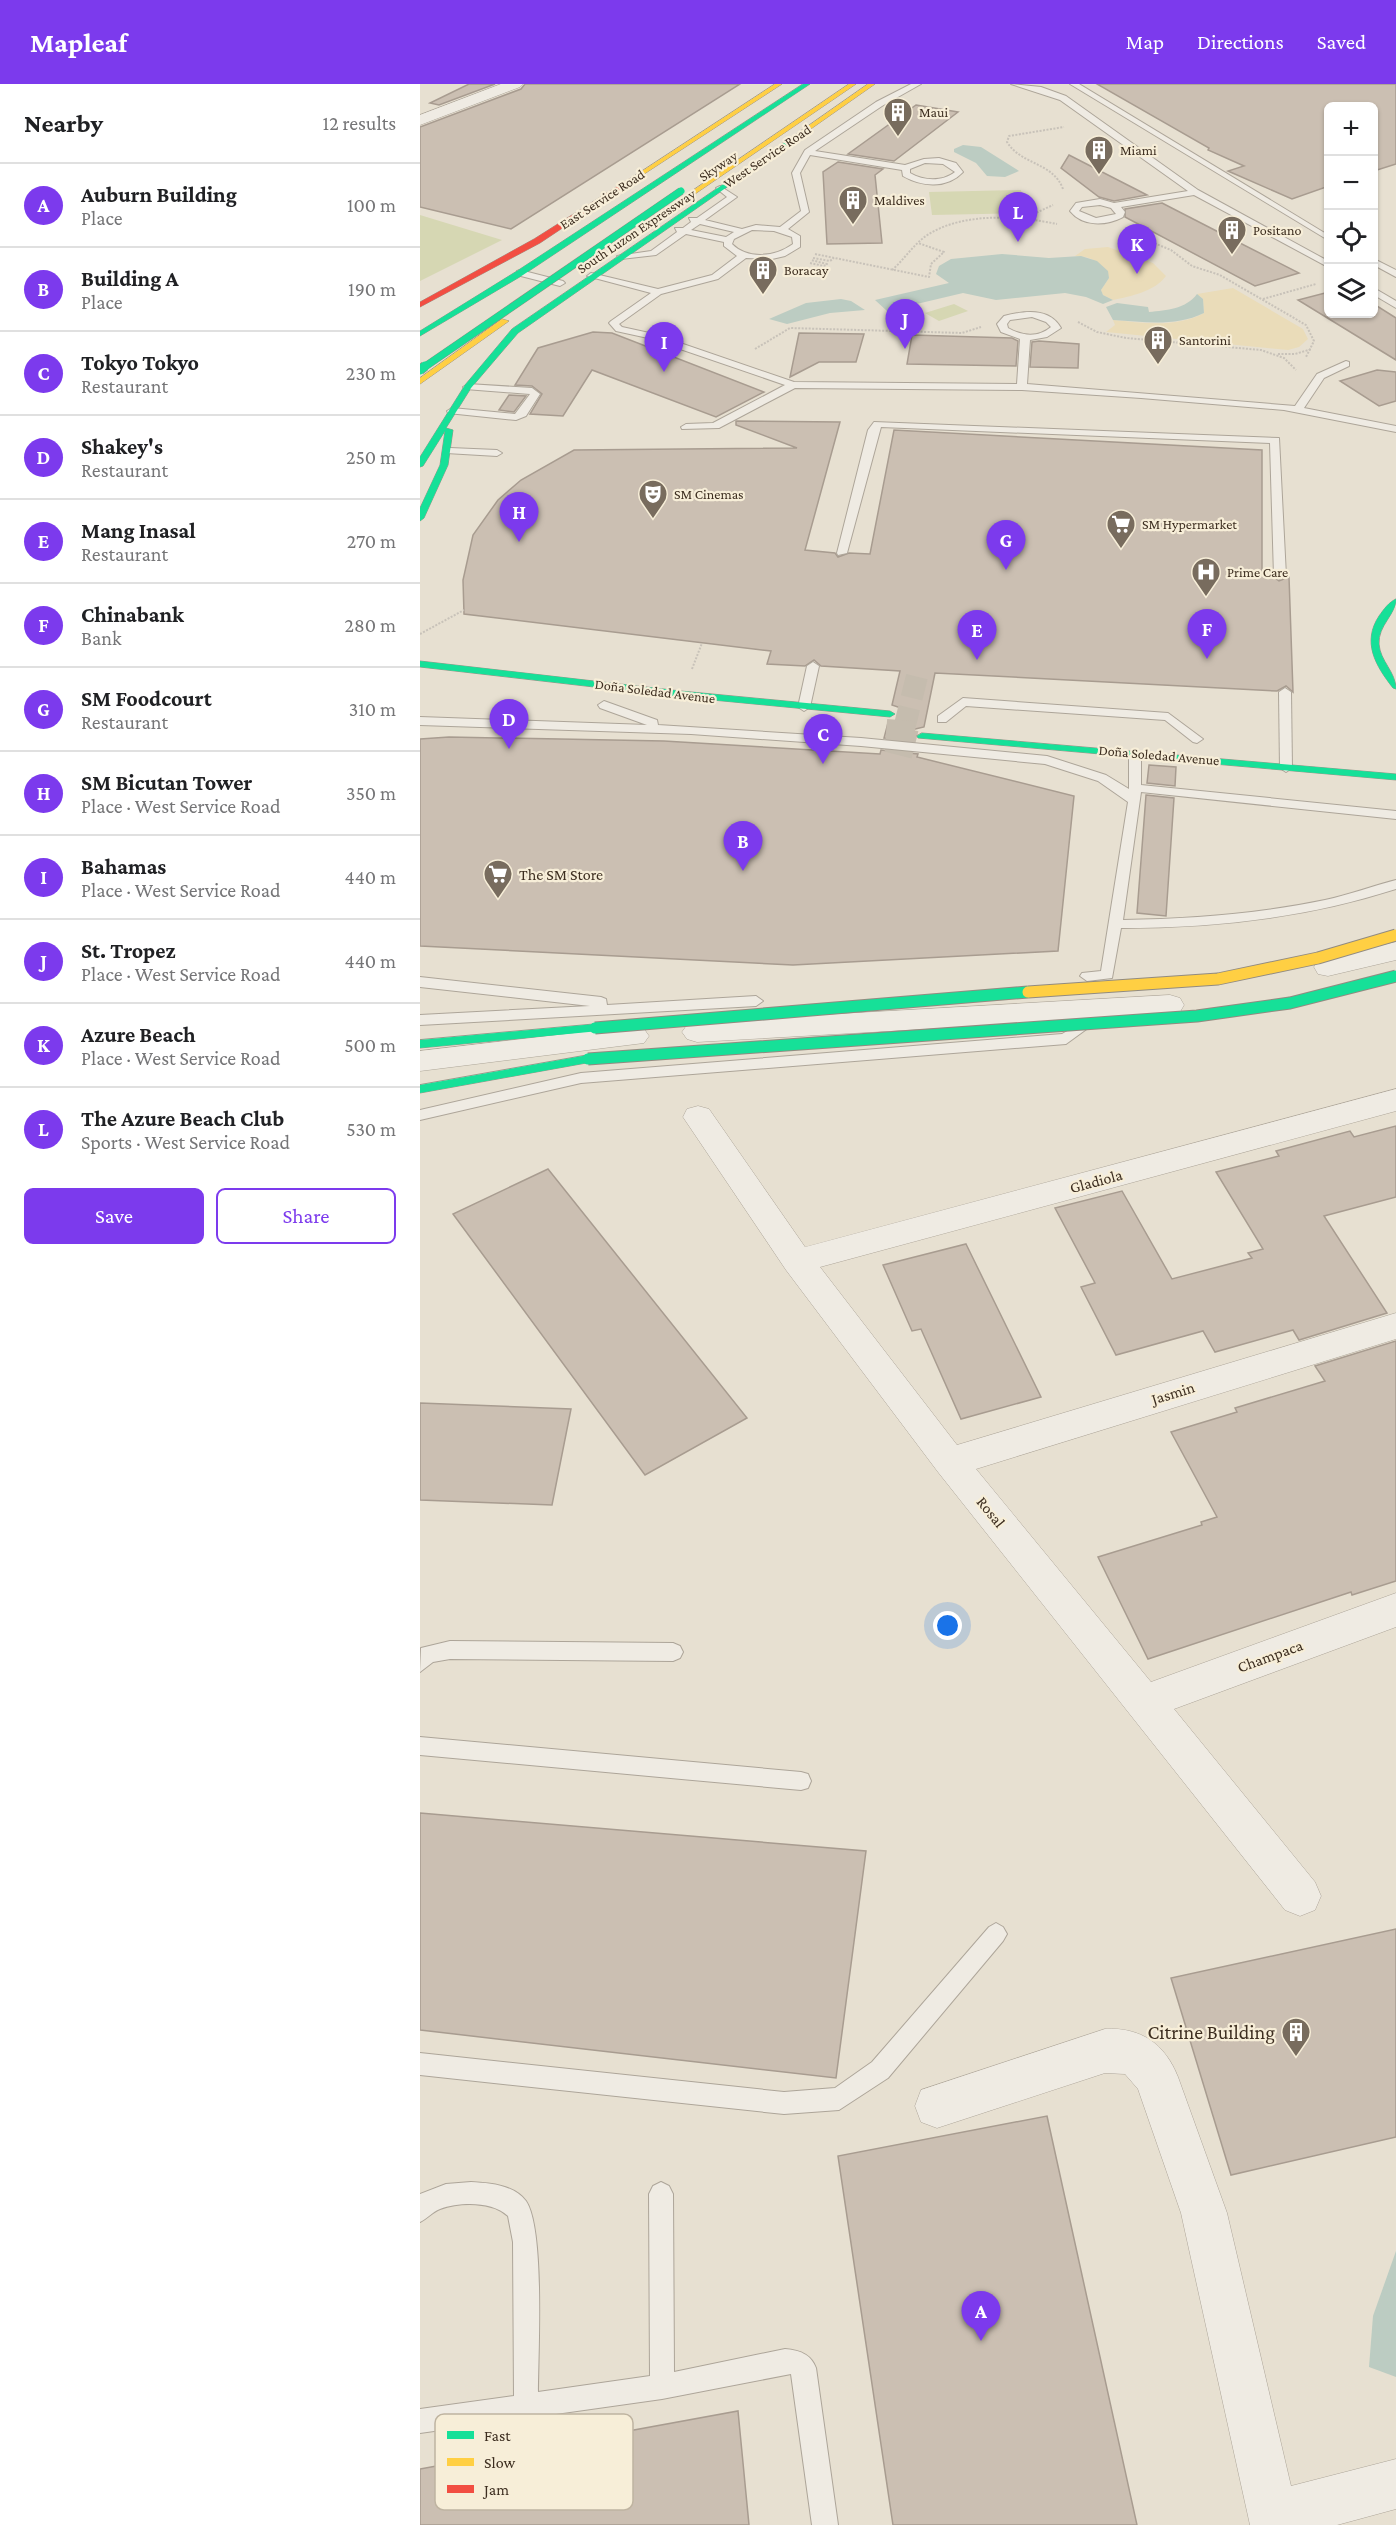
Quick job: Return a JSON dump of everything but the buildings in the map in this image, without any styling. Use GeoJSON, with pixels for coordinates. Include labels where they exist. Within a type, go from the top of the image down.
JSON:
{"type":"FeatureCollection","features":[{"type":"Feature","properties":{"kind":"main road","name":"East Service Road"},"geometry":{"type":"LineString","coordinates":[[420,305],[537,241],[779,84]]}},
{"type":"Feature","properties":{"kind":"main road","name":"South Luzon Expressway"},"geometry":{"type":"LineString","coordinates":[[420,334],[441,319],[520,273],[807,84]]}},
{"type":"Feature","properties":{"kind":"main road","name":"Skyway"},"geometry":{"type":"LineString","coordinates":[[420,349],[817,84]]}},
{"type":"Feature","properties":{"kind":"main road","name":"Skyway"},"geometry":{"type":"LineString","coordinates":[[420,370],[838,84]]}},
{"type":"Feature","properties":{"kind":"main road","name":"South Luzon Expressway"},"geometry":{"type":"LineString","coordinates":[[420,382],[560,283],[853,84]]}},
{"type":"Feature","properties":{"kind":"main road","name":"West Service Road"},"geometry":{"type":"LineString","coordinates":[[420,464],[468,387],[515,331],[591,276],[666,227],[682,224],[720,188],[872,84]]}},
{"type":"Feature","properties":{"kind":"main road"},"geometry":{"type":"LineString","coordinates":[[420,329],[441,319]]}},
{"type":"Feature","properties":{"kind":"main road"},"geometry":{"type":"LineString","coordinates":[[426,397],[445,371],[483,336]]}},
{"type":"Feature","properties":{"kind":"main road"},"geometry":{"type":"LineString","coordinates":[[420,519],[448,456],[450,413]]}},
{"type":"Feature","properties":{"kind":"main road"},"geometry":{"type":"LineString","coordinates":[[1396,602],[1382,613],[1372,632],[1377,659],[1396,686]]}},
{"type":"Feature","properties":{"kind":"main road","name":"Doña Soledad Avenue"},"geometry":{"type":"LineString","coordinates":[[420,664],[804,707],[890,714]]}},
{"type":"Feature","properties":{"kind":"main road","name":"Doña Soledad Avenue"},"geometry":{"type":"LineString","coordinates":[[599,704],[659,711]]}},
{"type":"Feature","properties":{"kind":"main road"},"geometry":{"type":"LineString","coordinates":[[926,717],[965,721]]}},
{"type":"Feature","properties":{"kind":"main road","name":"Doña Soledad Avenue"},"geometry":{"type":"LineString","coordinates":[[728,718],[886,733]]}},
{"type":"Feature","properties":{"kind":"main road","name":"Doña Soledad Avenue"},"geometry":{"type":"LineString","coordinates":[[922,736],[970,746],[1051,746],[1396,777]]}},
{"type":"Feature","properties":{"kind":"main road","name":"Doña Soledad Avenue"},"geometry":{"type":"LineString","coordinates":[[1174,737],[1203,740]]}},
{"type":"Feature","properties":{"kind":"main road"},"geometry":{"type":"LineString","coordinates":[[420,1044],[890,1002],[1218,979],[1318,958],[1396,935]]}},
{"type":"Feature","properties":{"kind":"main road"},"geometry":{"type":"LineString","coordinates":[[420,1087],[588,1059],[1197,1016],[1290,1003],[1396,976]]}},
{"type":"Feature","properties":{"kind":"street"},"geometry":{"type":"LineString","coordinates":[[420,120],[515,84]]}},
{"type":"Feature","properties":{"kind":"street"},"geometry":{"type":"LineString","coordinates":[[1108,1008],[1246,986],[1396,951]]}},
{"type":"Feature","properties":{"kind":"street"},"geometry":{"type":"LineString","coordinates":[[420,1061],[645,1021],[1108,1008],[1256,1001],[1396,969]]}},
{"type":"Feature","properties":{"kind":"street"},"geometry":{"type":"LineString","coordinates":[[420,1074],[600,1045],[645,1021]]}},
{"type":"Feature","properties":{"kind":"street","name":"Gladiola"},"geometry":{"type":"LineString","coordinates":[[797,1261],[1396,1100]]}},
{"type":"Feature","properties":{"kind":"street","name":"Rosal"},"geometry":{"type":"LineString","coordinates":[[698,1117],[797,1261],[950,1462],[1300,1896]]}},
{"type":"Feature","properties":{"kind":"street","name":"Jasmin"},"geometry":{"type":"LineString","coordinates":[[950,1462],[1396,1326]]}},
{"type":"Feature","properties":{"kind":"street","name":"Champaca"},"geometry":{"type":"LineString","coordinates":[[1145,1702],[1396,1610]]}},
{"type":"Feature","properties":{"kind":"street"},"geometry":{"type":"LineString","coordinates":[[938,2106],[1105,2051],[1124,2050],[1145,2060],[1156,2077],[1204,2213],[1275,2520],[1396,2484]]}},
{"type":"Feature","properties":{"kind":"lane"},"geometry":{"type":"LineString","coordinates":[[782,230],[805,212],[796,173],[808,152],[879,104],[917,84]]}},
{"type":"Feature","properties":{"kind":"lane"},"geometry":{"type":"LineString","coordinates":[[1015,84],[1054,94],[1195,192],[1324,261]]}},
{"type":"Feature","properties":{"kind":"lane"},"geometry":{"type":"LineString","coordinates":[[1074,84],[1324,235]]}},
{"type":"Feature","properties":{"kind":"lane"},"geometry":{"type":"LineString","coordinates":[[808,152],[906,168],[916,162],[942,161],[955,166],[958,172],[944,180],[926,181],[911,178],[904,171],[906,168]]}},
{"type":"Feature","properties":{"kind":"lane"},"geometry":{"type":"LineString","coordinates":[[682,224],[697,222],[733,197],[720,188]]}},
{"type":"Feature","properties":{"kind":"lane"},"geometry":{"type":"LineString","coordinates":[[1114,206],[1121,212],[1120,215],[1110,220],[1087,219],[1074,211],[1085,203],[1100,202],[1114,206],[1195,192]]}},
{"type":"Feature","properties":{"kind":"lane"},"geometry":{"type":"LineString","coordinates":[[621,256],[653,253],[682,224],[697,222],[741,231],[761,227],[782,230],[796,236],[797,245],[793,249],[776,255],[744,255],[730,248],[728,240]]}},
{"type":"Feature","properties":{"kind":"lane"},"geometry":{"type":"LineString","coordinates":[[682,224],[728,240]]}},
{"type":"Feature","properties":{"kind":"lane"},"geometry":{"type":"LineString","coordinates":[[728,240],[741,231]]}},
{"type":"Feature","properties":{"kind":"lane"},"geometry":{"type":"LineString","coordinates":[[744,255],[715,277],[658,292],[614,323],[619,329],[651,336],[794,385],[1022,387],[1298,409],[1396,429]]}},
{"type":"Feature","properties":{"kind":"lane"},"geometry":{"type":"LineString","coordinates":[[1378,264],[1396,274]]}},
{"type":"Feature","properties":{"kind":"lane"},"geometry":{"type":"LineString","coordinates":[[520,273],[560,283]]}},
{"type":"Feature","properties":{"kind":"lane"},"geometry":{"type":"LineString","coordinates":[[591,276],[658,292]]}},
{"type":"Feature","properties":{"kind":"lane"},"geometry":{"type":"LineString","coordinates":[[1378,294],[1396,305]]}},
{"type":"Feature","properties":{"kind":"lane"},"geometry":{"type":"LineString","coordinates":[[1032,314],[1054,322],[1056,328],[1050,334],[1025,338],[1004,330],[1002,324],[1007,318],[1032,314]]}},
{"type":"Feature","properties":{"kind":"lane"},"geometry":{"type":"LineString","coordinates":[[1022,387],[1025,338]]}},
{"type":"Feature","properties":{"kind":"lane"},"geometry":{"type":"LineString","coordinates":[[1298,409],[1320,376],[1346,364]]}},
{"type":"Feature","properties":{"kind":"lane"},"geometry":{"type":"LineString","coordinates":[[686,427],[715,426],[794,385]]}},
{"type":"Feature","properties":{"kind":"lane"},"geometry":{"type":"LineString","coordinates":[[450,413],[520,416],[536,394],[532,391],[468,387]]}},
{"type":"Feature","properties":{"kind":"lane"},"geometry":{"type":"LineString","coordinates":[[842,553],[873,430],[878,424],[1275,440],[1280,576]]}},
{"type":"Feature","properties":{"kind":"lane"},"geometry":{"type":"LineString","coordinates":[[448,456],[494,458]]}},
{"type":"Feature","properties":{"kind":"lane"},"geometry":{"type":"LineString","coordinates":[[804,707],[813,666]]}},
{"type":"Feature","properties":{"kind":"lane"},"geometry":{"type":"LineString","coordinates":[[1285,692],[1286,768]]}},
{"type":"Feature","properties":{"kind":"lane"},"geometry":{"type":"LineString","coordinates":[[942,719],[963,702],[1168,717],[1203,740]]}},
{"type":"Feature","properties":{"kind":"lane"},"geometry":{"type":"LineString","coordinates":[[599,704],[668,729]]}},
{"type":"Feature","properties":{"kind":"lane"},"geometry":{"type":"LineString","coordinates":[[420,721],[668,729],[1006,749],[1051,746]]}},
{"type":"Feature","properties":{"kind":"lane"},"geometry":{"type":"LineString","coordinates":[[970,746],[1047,760]]}},
{"type":"Feature","properties":{"kind":"lane"},"geometry":{"type":"LineString","coordinates":[[1006,749],[1102,778],[1135,795],[1396,815]]}},
{"type":"Feature","properties":{"kind":"lane"},"geometry":{"type":"LineString","coordinates":[[420,1115],[581,1078],[1066,1039],[1108,1008],[1107,975],[1135,795],[1135,753]]}},
{"type":"Feature","properties":{"kind":"lane"},"geometry":{"type":"LineString","coordinates":[[1116,924],[1180,925],[1250,917],[1313,907],[1396,884]]}},
{"type":"Feature","properties":{"kind":"lane"},"geometry":{"type":"LineString","coordinates":[[420,1020],[645,1021],[819,997],[1107,975]]}},
{"type":"Feature","properties":{"kind":"lane"},"geometry":{"type":"LineString","coordinates":[[420,982],[645,1021]]}},
{"type":"Feature","properties":{"kind":"lane"},"geometry":{"type":"LineString","coordinates":[[420,1087],[600,1045]]}},
{"type":"Feature","properties":{"kind":"lane"},"geometry":{"type":"LineString","coordinates":[[420,1663],[428,1654],[450,1650],[673,1652]]}},
{"type":"Feature","properties":{"kind":"lane"},"geometry":{"type":"LineString","coordinates":[[420,1746],[801,1780]]}},
{"type":"Feature","properties":{"kind":"lane"},"geometry":{"type":"LineString","coordinates":[[420,2064],[784,2103],[839,2099],[880,2070],[996,1934]]}},
{"type":"Feature","properties":{"kind":"lane"},"geometry":{"type":"LineString","coordinates":[[420,2210],[423,2204],[439,2196],[474,2194],[503,2198],[518,2210],[525,2242],[526,2406]]}},
{"type":"Feature","properties":{"kind":"lane"},"geometry":{"type":"LineString","coordinates":[[661,2194],[662,2387]]}},
{"type":"Feature","properties":{"kind":"lane"},"geometry":{"type":"LineString","coordinates":[[469,2414],[662,2387],[785,2361],[795,2362],[804,2368],[825,2525]]}},
{"type":"Feature","properties":{"kind":"lane"},"geometry":{"type":"LineString","coordinates":[[420,2421],[435,2419]]}},
{"type":"Feature","properties":{"kind":"path"},"geometry":{"type":"LineString","coordinates":[[1062,195],[1063,189],[1059,178],[1039,163],[1014,152],[1007,142],[1009,136],[1095,121]]}},
{"type":"Feature","properties":{"kind":"path"},"geometry":{"type":"LineString","coordinates":[[1024,218],[1046,210],[1058,201]]}},
{"type":"Feature","properties":{"kind":"path"},"geometry":{"type":"LineString","coordinates":[[892,270],[903,261],[917,243],[939,230],[967,222],[1024,218],[1065,226]]}},
{"type":"Feature","properties":{"kind":"path"},"geometry":{"type":"LineString","coordinates":[[1125,232],[1148,238],[1171,250],[1182,261],[1220,275],[1306,325],[1313,332],[1312,348],[1295,354],[1273,354]]}},
{"type":"Feature","properties":{"kind":"path"},"geometry":{"type":"LineString","coordinates":[[814,254],[929,278],[932,264],[944,252],[917,243]]}},
{"type":"Feature","properties":{"kind":"path"},"geometry":{"type":"LineString","coordinates":[[830,261],[835,258]]}},
{"type":"Feature","properties":{"kind":"path"},"geometry":{"type":"LineString","coordinates":[[1263,300],[1317,284]]}},
{"type":"Feature","properties":{"kind":"path"},"geometry":{"type":"LineString","coordinates":[[420,634],[464,610]]}},
{"type":"Feature","properties":{"kind":"green space"},"geometry":{"type":"Polygon","coordinates":[[[1021,190],[1026,213],[932,215],[929,192],[1021,190]]]}},
{"type":"Feature","properties":{"kind":"green space"},"geometry":{"type":"Polygon","coordinates":[[[420,215],[502,240],[420,281],[420,215]]]}},
{"type":"Feature","properties":{"kind":"green space"},"geometry":{"type":"Polygon","coordinates":[[[954,304],[968,311],[939,321],[925,313],[954,304]]]}},
{"type":"Feature","properties":{"kind":"sand"},"geometry":{"type":"Polygon","coordinates":[[[1108,247],[1153,263],[1166,276],[1149,290],[1135,295],[1113,300],[1103,295],[1101,290],[1109,278],[1103,268],[1096,261],[1075,256],[1085,249],[1108,247]]]}},
{"type":"Feature","properties":{"kind":"sand"},"geometry":{"type":"Polygon","coordinates":[[[1233,288],[1303,329],[1308,339],[1299,347],[1288,350],[1106,332],[1115,325],[1113,320],[1171,323],[1193,318],[1204,313],[1203,299],[1197,294],[1233,288]]]}},
{"type":"Feature","properties":{"kind":"shaded area"},"geometry":{"type":"Polygon","coordinates":[[[963,145],[981,147],[1019,171],[1005,177],[987,176],[976,163],[954,152],[954,149],[963,145]]]}},
{"type":"Feature","properties":{"kind":"shaded area"},"geometry":{"type":"Polygon","coordinates":[[[1002,254],[1049,258],[1081,256],[1097,261],[1108,271],[1109,278],[1101,290],[1103,295],[1113,300],[1103,304],[1086,297],[1065,293],[996,300],[963,293],[887,311],[875,300],[949,283],[936,274],[939,266],[951,259],[1002,254]]]}},
{"type":"Feature","properties":{"kind":"shaded area"},"geometry":{"type":"Polygon","coordinates":[[[1197,294],[1203,299],[1204,313],[1171,322],[1113,320],[1106,307],[1117,303],[1148,307],[1149,312],[1163,310],[1182,306],[1197,294]]]}},
{"type":"Feature","properties":{"kind":"shaded area"},"geometry":{"type":"Polygon","coordinates":[[[841,299],[851,301],[865,310],[830,313],[787,324],[769,319],[806,303],[841,299]]]}},
{"type":"Feature","properties":{"kind":"shaded area"},"geometry":{"type":"Polygon","coordinates":[[[1396,2251],[1396,2377],[1369,2367],[1373,2316],[1396,2251]]]}},
{"type":"Feature","properties":{"kind":"tunnel"},"geometry":{"type":"LineString","coordinates":[[904,729],[918,672]]}},
{"type":"Feature","properties":{"kind":"tunnel"},"geometry":{"type":"LineString","coordinates":[[898,755],[905,727]]}},
{"type":"Feature","properties":{"kind":"tunnel"},"geometry":{"type":"LineString","coordinates":[[886,733],[922,736]]}},
{"type":"Feature","properties":{"kind":"traffic: fast"},"geometry":{"type":"LineString","coordinates":[[420,334],[520,273],[807,84]]}},
{"type":"Feature","properties":{"kind":"traffic: fast"},"geometry":{"type":"LineString","coordinates":[[420,464],[468,387],[515,331],[803,132]]}},
{"type":"Feature","properties":{"kind":"traffic: fast"},"geometry":{"type":"LineString","coordinates":[[420,370],[681,191]]}},
{"type":"Feature","properties":{"kind":"traffic: fast"},"geometry":{"type":"LineString","coordinates":[[420,518],[444,465],[449,430]]}},
{"type":"Feature","properties":{"kind":"traffic: fast"},"geometry":{"type":"LineString","coordinates":[[1396,602],[1379,623],[1375,643],[1381,664],[1396,686]]}},
{"type":"Feature","properties":{"kind":"traffic: fast"},"geometry":{"type":"LineString","coordinates":[[420,664],[681,694],[890,714]]}},
{"type":"Feature","properties":{"kind":"traffic: fast"},"geometry":{"type":"LineString","coordinates":[[922,736],[1396,777]]}},
{"type":"Feature","properties":{"kind":"traffic: fast"},"geometry":{"type":"LineString","coordinates":[[588,1059],[1197,1016],[1290,1003],[1396,976]]}},
{"type":"Feature","properties":{"kind":"traffic: fast"},"geometry":{"type":"LineString","coordinates":[[595,1028],[1028,992]]}},
{"type":"Feature","properties":{"kind":"traffic: fast"},"geometry":{"type":"LineString","coordinates":[[420,1044],[595,1028]]}},
{"type":"Feature","properties":{"kind":"traffic: fast"},"geometry":{"type":"LineString","coordinates":[[420,1089],[588,1059]]}},
{"type":"Feature","properties":{"kind":"traffic: slow"},"geometry":{"type":"LineString","coordinates":[[636,177],[779,84]]}},
{"type":"Feature","properties":{"kind":"traffic: slow"},"geometry":{"type":"LineString","coordinates":[[649,223],[853,84]]}},
{"type":"Feature","properties":{"kind":"traffic: slow"},"geometry":{"type":"LineString","coordinates":[[803,132],[872,84]]}},
{"type":"Feature","properties":{"kind":"traffic: slow"},"geometry":{"type":"LineString","coordinates":[[420,382],[505,321]]}},
{"type":"Feature","properties":{"kind":"traffic: slow"},"geometry":{"type":"LineString","coordinates":[[1028,992],[1218,979],[1318,958],[1396,935]]}},
{"type":"Feature","properties":{"kind":"traffic: jam"},"geometry":{"type":"LineString","coordinates":[[420,305],[537,241],[636,177]]}},
{"type":"Feature","properties":{"kind":"place","name":"Maui"},"geometry":{"type":"Point","coordinates":[898,138]}},
{"type":"Feature","properties":{"kind":"place","name":"Miami"},"geometry":{"type":"Point","coordinates":[1099,176]}},
{"type":"Feature","properties":{"kind":"place","name":"Maldives"},"geometry":{"type":"Point","coordinates":[853,226]}},
{"type":"Feature","properties":{"kind":"place","name":"The Azure Beach Club"},"geometry":{"type":"Point","coordinates":[1018,242]}},
{"type":"Feature","properties":{"kind":"place","name":"Positano"},"geometry":{"type":"Point","coordinates":[1232,256]}},
{"type":"Feature","properties":{"kind":"place","name":"Azure Beach"},"geometry":{"type":"Point","coordinates":[1137,274]}},
{"type":"Feature","properties":{"kind":"place","name":"Boracay"},"geometry":{"type":"Point","coordinates":[763,296]}},
{"type":"Feature","properties":{"kind":"place","name":"St. Tropez"},"geometry":{"type":"Point","coordinates":[905,349]}},
{"type":"Feature","properties":{"kind":"place","name":"Santorini"},"geometry":{"type":"Point","coordinates":[1158,366]}},
{"type":"Feature","properties":{"kind":"place","name":"Bahamas"},"geometry":{"type":"Point","coordinates":[664,372]}},
{"type":"Feature","properties":{"kind":"place","name":"SM Cinemas"},"geometry":{"type":"Point","coordinates":[653,520]}},
{"type":"Feature","properties":{"kind":"place","name":"SM Bicutan Tower"},"geometry":{"type":"Point","coordinates":[519,542]}},
{"type":"Feature","properties":{"kind":"place","name":"SM Hypermarket"},"geometry":{"type":"Point","coordinates":[1121,550]}},
{"type":"Feature","properties":{"kind":"place","name":"SM Foodcourt"},"geometry":{"type":"Point","coordinates":[1006,570]}},
{"type":"Feature","properties":{"kind":"place","name":"Prime Care"},"geometry":{"type":"Point","coordinates":[1206,598]}},
{"type":"Feature","properties":{"kind":"place","name":"Chinabank"},"geometry":{"type":"Point","coordinates":[1207,659]}},
{"type":"Feature","properties":{"kind":"place","name":"Mang Inasal"},"geometry":{"type":"Point","coordinates":[977,660]}},
{"type":"Feature","properties":{"kind":"place","name":"Shakey's"},"geometry":{"type":"Point","coordinates":[509,749]}},
{"type":"Feature","properties":{"kind":"place","name":"Tokyo Tokyo"},"geometry":{"type":"Point","coordinates":[823,764]}},
{"type":"Feature","properties":{"kind":"place","name":"Building A"},"geometry":{"type":"Point","coordinates":[743,871]}},
{"type":"Feature","properties":{"kind":"place","name":"The SM Store"},"geometry":{"type":"Point","coordinates":[498,900]}},
{"type":"Feature","properties":{"kind":"place","name":"Citrine Building"},"geometry":{"type":"Point","coordinates":[1296,2058]}},
{"type":"Feature","properties":{"kind":"place","name":"Auburn Building"},"geometry":{"type":"Point","coordinates":[981,2341]}}]}
